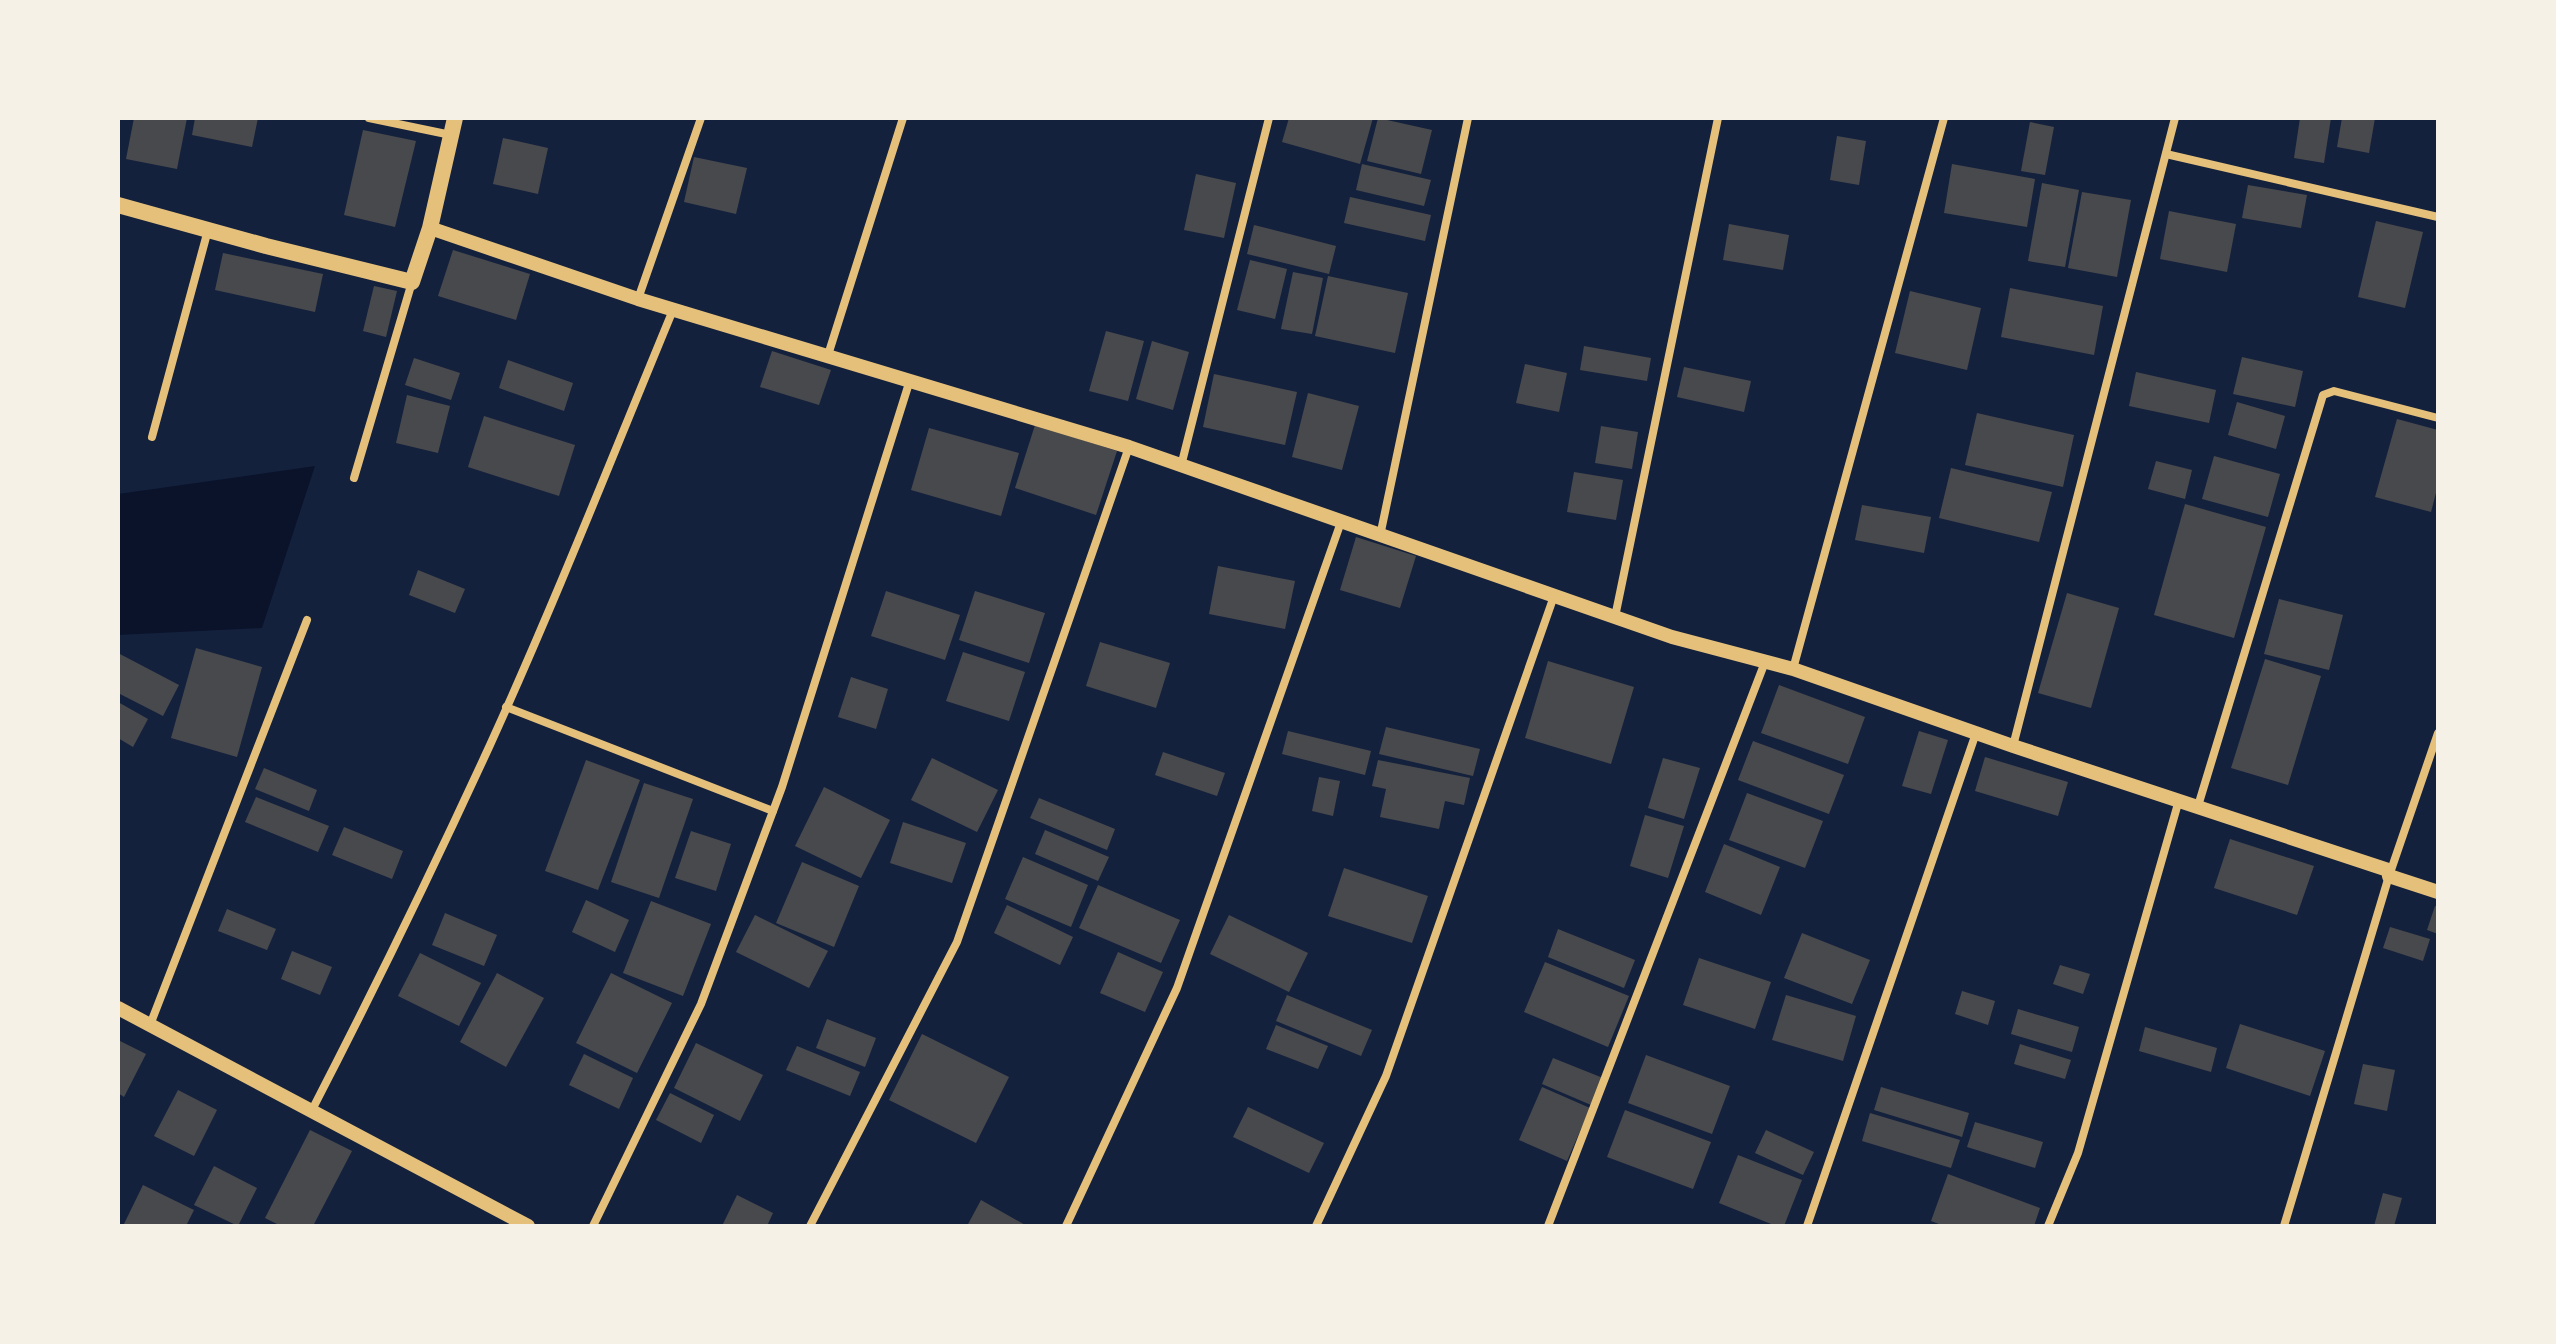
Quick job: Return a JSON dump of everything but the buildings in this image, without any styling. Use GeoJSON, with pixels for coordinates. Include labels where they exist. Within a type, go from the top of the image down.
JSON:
{"type":"FeatureCollection","features":[{"type":"Feature","properties":{"kind":"main road"},"geometry":{"type":"LineString","coordinates":[[118,205],[412,282],[430,228],[455,118]]}},
{"type":"Feature","properties":{"kind":"street"},"geometry":{"type":"LineString","coordinates":[[369,118],[452,135]]}},
{"type":"Feature","properties":{"kind":"street"},"geometry":{"type":"LineString","coordinates":[[638,299],[701,118]]}},
{"type":"Feature","properties":{"kind":"street"},"geometry":{"type":"LineString","coordinates":[[828,355],[903,118]]}},
{"type":"Feature","properties":{"kind":"street"},"geometry":{"type":"LineString","coordinates":[[1181,466],[1269,118]]}},
{"type":"Feature","properties":{"kind":"street"},"geometry":{"type":"LineString","coordinates":[[1380,536],[1468,118]]}},
{"type":"Feature","properties":{"kind":"street"},"geometry":{"type":"LineString","coordinates":[[1615,617],[1718,118]]}},
{"type":"Feature","properties":{"kind":"street"},"geometry":{"type":"LineString","coordinates":[[1793,669],[1944,118]]}},
{"type":"Feature","properties":{"kind":"street"},"geometry":{"type":"LineString","coordinates":[[2013,746],[2175,118]]}},
{"type":"Feature","properties":{"kind":"street"},"geometry":{"type":"LineString","coordinates":[[2166,154],[2438,217]]}},
{"type":"Feature","properties":{"kind":"street"},"geometry":{"type":"LineString","coordinates":[[430,228],[673,310],[1129,447],[1672,637],[1793,669],[2013,746],[2388,870],[2389,876]]}},
{"type":"Feature","properties":{"kind":"street"},"geometry":{"type":"LineString","coordinates":[[152,437],[208,230]]}},
{"type":"Feature","properties":{"kind":"street"},"geometry":{"type":"LineString","coordinates":[[354,478],[412,282]]}},
{"type":"Feature","properties":{"kind":"street"},"geometry":{"type":"LineString","coordinates":[[312,1110],[386,967],[506,707],[673,310]]}},
{"type":"Feature","properties":{"kind":"street"},"geometry":{"type":"LineString","coordinates":[[593,1226],[701,1004],[773,811],[910,380]]}},
{"type":"Feature","properties":{"kind":"street"},"geometry":{"type":"LineString","coordinates":[[2198,806],[2323,395],[2334,391],[2438,418]]}},
{"type":"Feature","properties":{"kind":"street"},"geometry":{"type":"LineString","coordinates":[[810,1226],[957,942],[1129,447]]}},
{"type":"Feature","properties":{"kind":"street"},"geometry":{"type":"LineString","coordinates":[[1066,1226],[1177,988],[1341,522]]}},
{"type":"Feature","properties":{"kind":"street"},"geometry":{"type":"LineString","coordinates":[[1316,1226],[1386,1076],[1554,596]]}},
{"type":"Feature","properties":{"kind":"street"},"geometry":{"type":"LineString","coordinates":[[150,1025],[307,620]]}},
{"type":"Feature","properties":{"kind":"street"},"geometry":{"type":"LineString","coordinates":[[1548,1226],[1765,662]]}},
{"type":"Feature","properties":{"kind":"street"},"geometry":{"type":"LineString","coordinates":[[506,707],[773,811]]}},
{"type":"Feature","properties":{"kind":"street"},"geometry":{"type":"LineString","coordinates":[[1807,1226],[1976,732]]}},
{"type":"Feature","properties":{"kind":"street"},"geometry":{"type":"LineString","coordinates":[[2284,1226],[2389,876],[2438,733]]}},
{"type":"Feature","properties":{"kind":"street"},"geometry":{"type":"LineString","coordinates":[[2048,1226],[2078,1153],[2179,800]]}},
{"type":"Feature","properties":{"kind":"street"},"geometry":{"type":"LineString","coordinates":[[2389,876],[2438,892]]}},
{"type":"Feature","properties":{"kind":"street"},"geometry":{"type":"LineString","coordinates":[[118,1008],[528,1226]]}},
{"type":"Feature","properties":{"kind":"water"},"geometry":{"type":"Polygon","coordinates":[[[315,466],[262,628],[118,635],[118,494],[315,466]]]}}]}
